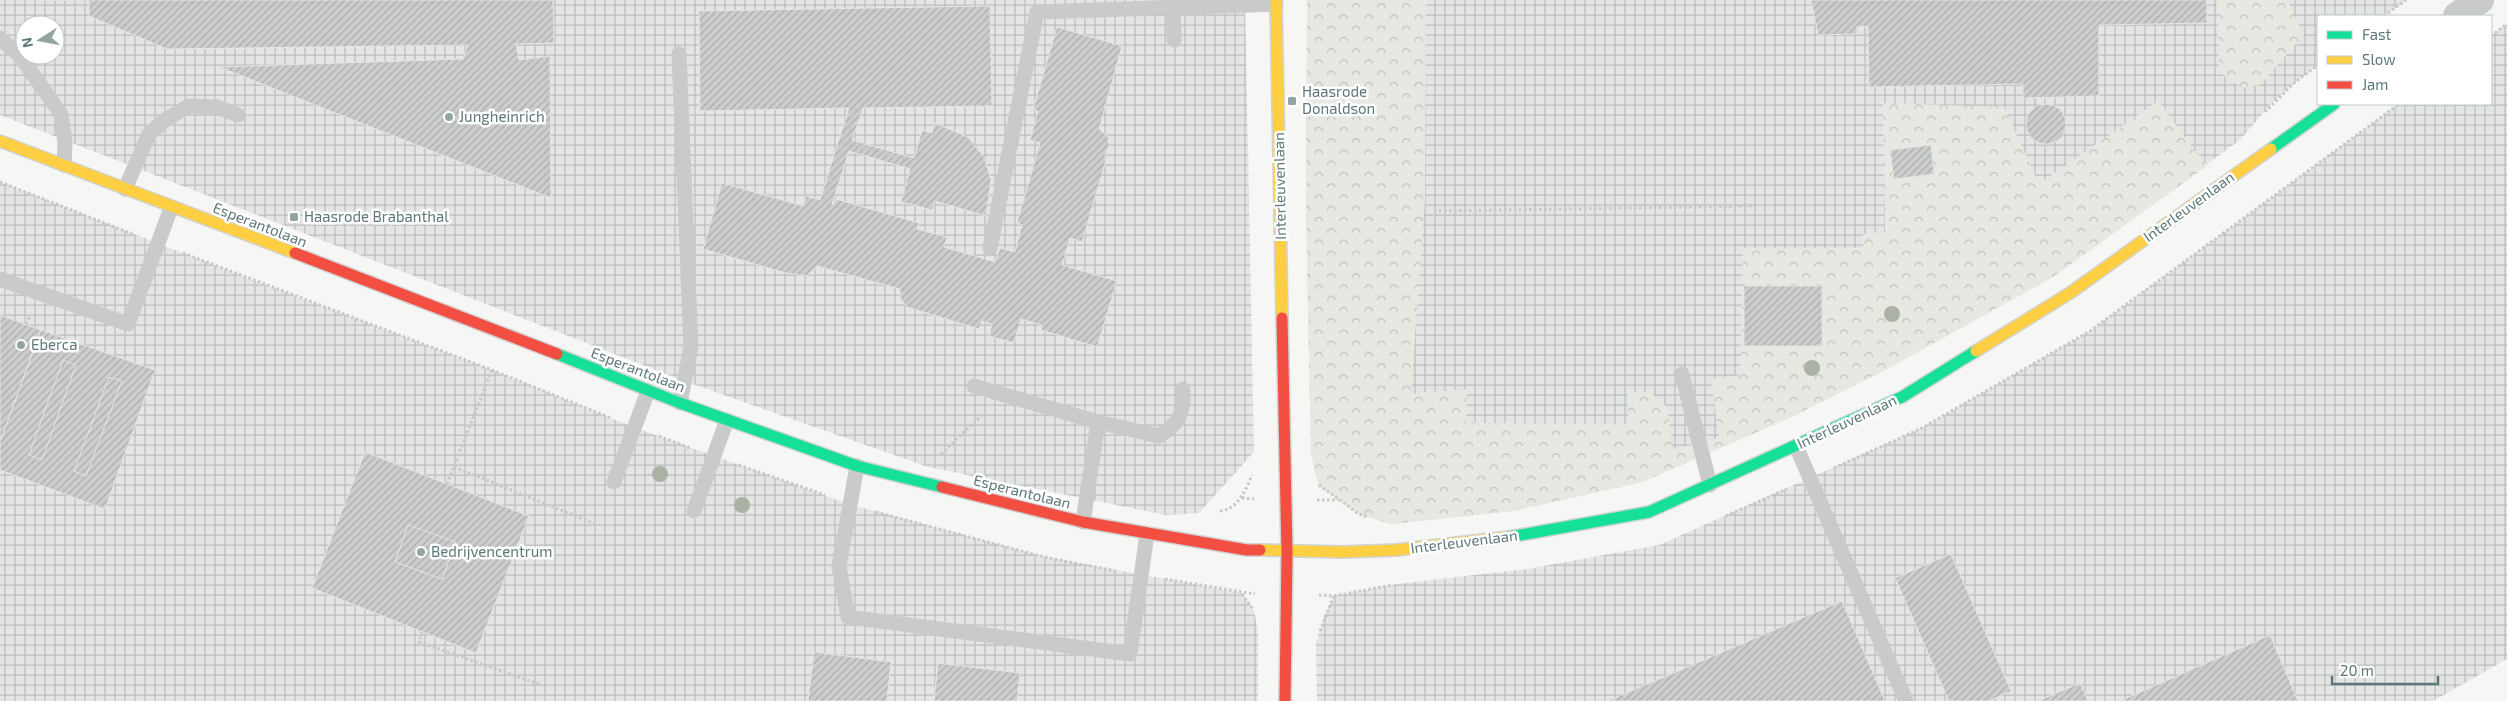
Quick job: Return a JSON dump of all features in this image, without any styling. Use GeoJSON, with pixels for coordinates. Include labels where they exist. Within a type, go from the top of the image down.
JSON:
{"type":"FeatureCollection","features":[{"type":"Feature","properties":{"kind":"street"},"geometry":{"type":"LineString","coordinates":[[2458,15],[2480,0]]}},
{"type":"Feature","properties":{"kind":"street","name":"Interleuvenlaan"},"geometry":{"type":"LineString","coordinates":[[1276,2],[1287,552],[1285,701]]}},
{"type":"Feature","properties":{"kind":"street","name":"Interleuvenlaan"},"geometry":{"type":"LineString","coordinates":[[1287,552],[1393,550],[1517,536],[1649,512],[1902,397],[2070,294],[2333,105]]}},
{"type":"Feature","properties":{"kind":"street","name":"Esperantolaan"},"geometry":{"type":"LineString","coordinates":[[0,141],[171,208],[505,333],[648,391],[857,466],[1083,522],[1247,550],[1287,552]]}},
{"type":"Feature","properties":{"kind":"lane"},"geometry":{"type":"LineString","coordinates":[[990,248],[1037,12],[1173,8],[1276,2]]}},
{"type":"Feature","properties":{"kind":"lane"},"geometry":{"type":"LineString","coordinates":[[1173,8],[1174,40]]}},
{"type":"Feature","properties":{"kind":"lane"},"geometry":{"type":"LineString","coordinates":[[0,38],[20,56],[60,114],[66,143],[64,165]]}},
{"type":"Feature","properties":{"kind":"lane"},"geometry":{"type":"LineString","coordinates":[[679,54],[691,347],[680,403]]}},
{"type":"Feature","properties":{"kind":"lane"},"geometry":{"type":"LineString","coordinates":[[125,189],[149,134],[164,120],[189,106],[217,107],[238,115]]}},
{"type":"Feature","properties":{"kind":"lane"},"geometry":{"type":"LineString","coordinates":[[0,279],[128,324],[171,208]]}},
{"type":"Feature","properties":{"kind":"lane"},"geometry":{"type":"LineString","coordinates":[[1682,374],[1710,485]]}},
{"type":"Feature","properties":{"kind":"lane"},"geometry":{"type":"LineString","coordinates":[[974,386],[1098,422],[1159,436],[1173,427],[1184,408],[1183,389]]}},
{"type":"Feature","properties":{"kind":"lane"},"geometry":{"type":"LineString","coordinates":[[614,482],[648,391]]}},
{"type":"Feature","properties":{"kind":"lane"},"geometry":{"type":"LineString","coordinates":[[694,511],[727,420]]}},
{"type":"Feature","properties":{"kind":"lane"},"geometry":{"type":"LineString","coordinates":[[1083,522],[1098,422]]}},
{"type":"Feature","properties":{"kind":"lane"},"geometry":{"type":"LineString","coordinates":[[1796,446],[1906,701]]}},
{"type":"Feature","properties":{"kind":"lane"},"geometry":{"type":"LineString","coordinates":[[857,466],[840,566],[848,617],[1130,654],[1147,534]]}},
{"type":"Feature","properties":{"kind":"path"},"geometry":{"type":"LineString","coordinates":[[2385,15],[2406,0]]}},
{"type":"Feature","properties":{"kind":"path"},"geometry":{"type":"LineString","coordinates":[[2492,35],[2507,24]]}},
{"type":"Feature","properties":{"kind":"path"},"geometry":{"type":"LineString","coordinates":[[2259,118],[2294,83],[2317,66]]}},
{"type":"Feature","properties":{"kind":"path"},"geometry":{"type":"LineString","coordinates":[[824,201],[855,109]]}},
{"type":"Feature","properties":{"kind":"path"},"geometry":{"type":"LineString","coordinates":[[844,142],[912,162]]}},
{"type":"Feature","properties":{"kind":"path"},"geometry":{"type":"LineString","coordinates":[[0,182],[492,370],[447,484]]}},
{"type":"Feature","properties":{"kind":"path"},"geometry":{"type":"LineString","coordinates":[[1434,210],[1753,206]]}},
{"type":"Feature","properties":{"kind":"path"},"geometry":{"type":"LineString","coordinates":[[935,460],[1003,395]]}},
{"type":"Feature","properties":{"kind":"path"},"geometry":{"type":"LineString","coordinates":[[454,467],[598,526]]}},
{"type":"Feature","properties":{"kind":"path"},"geometry":{"type":"LineString","coordinates":[[1317,478],[1320,486],[1338,500],[1359,514],[1375,519]]}},
{"type":"Feature","properties":{"kind":"path"},"geometry":{"type":"LineString","coordinates":[[422,632],[419,642],[539,684]]}},
{"type":"Feature","properties":{"kind":"shaded area"},"geometry":{"type":"Polygon","coordinates":[[[0,0],[1245,0],[1254,452],[1199,513],[1166,515],[928,467],[684,381],[0,115],[0,0]]]}},
{"type":"Feature","properties":{"kind":"shaded area"},"geometry":{"type":"Polygon","coordinates":[[[1307,0],[2406,0],[2385,15],[2317,15],[2317,66],[2272,103],[2240,140],[2053,277],[1887,369],[1789,418],[1642,482],[1512,511],[1391,524],[1359,514],[1319,486],[1311,453],[1306,208],[1307,0]]]}},
{"type":"Feature","properties":{"kind":"shaded area"},"geometry":{"type":"Polygon","coordinates":[[[2507,24],[2507,659],[2433,701],[1317,701],[1316,644],[1324,616],[1334,596],[1397,584],[1527,569],[1659,545],[1922,428],[2090,331],[2398,105],[2492,105],[2492,35],[2507,24]]]}},
{"type":"Feature","properties":{"kind":"shaded area"},"geometry":{"type":"Polygon","coordinates":[[[0,182],[492,370],[636,428],[849,504],[1041,556],[1242,593],[1254,611],[1258,631],[1258,701],[0,701],[0,182]]]}},
{"type":"Feature","properties":{"kind":"green space"},"geometry":{"type":"Polygon","coordinates":[[[1307,0],[1426,0],[1425,198],[1411,394],[1467,389],[1466,423],[1628,424],[1628,392],[1650,392],[1667,407],[1673,449],[1719,438],[1711,379],[1740,375],[1743,248],[1863,248],[1863,234],[1885,231],[1883,103],[2004,107],[2039,184],[2158,101],[2207,166],[2053,277],[1887,369],[1789,418],[1642,482],[1512,511],[1391,524],[1359,514],[1319,486],[1311,453],[1306,208],[1307,0]]]}},
{"type":"Feature","properties":{"kind":"green space"},"geometry":{"type":"Polygon","coordinates":[[[2217,0],[2287,0],[2304,35],[2260,85],[2243,88],[2219,72],[2217,0]]]}},
{"type":"Feature","properties":{"kind":"building","name":"Jungheinrich"},"geometry":{"type":"Polygon","coordinates":[[[43,0],[553,0],[554,43],[516,44],[519,60],[550,56],[551,198],[219,67],[463,59],[468,45],[167,49],[89,16],[89,1],[43,0]]]}},
{"type":"Feature","properties":{"kind":"building"},"geometry":{"type":"Polygon","coordinates":[[[1811,0],[2207,0],[2207,23],[2099,25],[2099,96],[2023,98],[2023,84],[1869,87],[1868,26],[1857,27],[1857,34],[1818,35],[1811,0]]]}},
{"type":"Feature","properties":{"kind":"building"},"geometry":{"type":"Polygon","coordinates":[[[990,6],[992,106],[863,108],[852,140],[914,158],[922,130],[932,133],[935,123],[968,137],[984,157],[991,180],[986,216],[935,201],[932,210],[901,202],[910,169],[849,151],[832,204],[834,204],[836,199],[919,223],[917,229],[947,237],[944,247],[995,262],[1000,248],[1015,252],[1022,225],[1017,223],[1040,143],[1030,140],[1038,111],[1033,110],[1057,27],[1122,46],[1099,129],[1108,137],[1109,145],[1104,159],[1106,160],[1082,242],[1070,238],[1062,265],[1117,281],[1097,347],[1041,330],[1042,325],[1021,319],[1014,343],[989,336],[992,324],[982,321],[979,329],[907,307],[900,298],[900,289],[817,266],[807,276],[786,273],[703,249],[722,183],[803,206],[806,196],[820,200],[849,108],[700,111],[699,11],[990,6]]]}},
{"type":"Feature","properties":{"kind":"building"},"geometry":{"type":"Polygon","coordinates":[[[2050,104],[2057,107],[2063,113],[2066,124],[2065,132],[2057,141],[2050,144],[2042,144],[2035,141],[2027,132],[2026,120],[2029,113],[2038,105],[2050,104]]]}},
{"type":"Feature","properties":{"kind":"building"},"geometry":{"type":"Polygon","coordinates":[[[1931,145],[1934,174],[1894,179],[1890,150],[1931,145]]]}},
{"type":"Feature","properties":{"kind":"building"},"geometry":{"type":"Polygon","coordinates":[[[1744,286],[1822,286],[1822,346],[1744,346],[1744,286]]]}},
{"type":"Feature","properties":{"kind":"building"},"geometry":{"type":"Polygon","coordinates":[[[0,315],[41,330],[0,442],[0,315]]]}},
{"type":"Feature","properties":{"kind":"building"},"geometry":{"type":"Polygon","coordinates":[[[41,330],[155,370],[105,509],[0,470],[0,442],[41,330]]]}},
{"type":"Feature","properties":{"kind":"building"},"geometry":{"type":"Polygon","coordinates":[[[63,360],[76,365],[42,460],[29,455],[63,360]]]}},
{"type":"Feature","properties":{"kind":"building"},"geometry":{"type":"Polygon","coordinates":[[[109,377],[122,381],[86,476],[74,471],[109,377]]]}},
{"type":"Feature","properties":{"kind":"building","name":"Bedrijvencentrum"},"geometry":{"type":"Polygon","coordinates":[[[365,452],[529,516],[476,653],[312,588],[365,452]]]}},
{"type":"Feature","properties":{"kind":"building"},"geometry":{"type":"Polygon","coordinates":[[[408,525],[456,542],[442,579],[395,562],[408,525]]]}},
{"type":"Feature","properties":{"kind":"building"},"geometry":{"type":"Polygon","coordinates":[[[1951,554],[2011,691],[1989,701],[1949,701],[1895,578],[1951,554]]]}},
{"type":"Feature","properties":{"kind":"building"},"geometry":{"type":"Polygon","coordinates":[[[1842,601],[1885,701],[1608,701],[1842,601]]]}},
{"type":"Feature","properties":{"kind":"building"},"geometry":{"type":"Polygon","coordinates":[[[2270,635],[2298,701],[2120,701],[2270,635]]]}},
{"type":"Feature","properties":{"kind":"building"},"geometry":{"type":"Polygon","coordinates":[[[814,652],[891,662],[887,701],[808,701],[814,652]]]}},
{"type":"Feature","properties":{"kind":"building"},"geometry":{"type":"Polygon","coordinates":[[[938,663],[1020,673],[1017,701],[934,701],[938,663]]]}},
{"type":"Feature","properties":{"kind":"building"},"geometry":{"type":"Polygon","coordinates":[[[2080,683],[2088,701],[2038,701],[2080,683]]]}},
{"type":"Feature","properties":{"kind":"traffic: fast"},"geometry":{"type":"LineString","coordinates":[[2271,149],[2333,105]]}},
{"type":"Feature","properties":{"kind":"traffic: fast"},"geometry":{"type":"LineString","coordinates":[[1509,537],[1649,512],[1902,397],[1976,351]]}},
{"type":"Feature","properties":{"kind":"traffic: fast"},"geometry":{"type":"LineString","coordinates":[[557,354],[680,403],[857,466],[942,487]]}},
{"type":"Feature","properties":{"kind":"traffic: slow"},"geometry":{"type":"LineString","coordinates":[[1276,0],[1282,318]]}},
{"type":"Feature","properties":{"kind":"traffic: slow"},"geometry":{"type":"LineString","coordinates":[[0,141],[295,253]]}},
{"type":"Feature","properties":{"kind":"traffic: slow"},"geometry":{"type":"LineString","coordinates":[[1976,351],[2070,293],[2271,149]]}},
{"type":"Feature","properties":{"kind":"traffic: slow"},"geometry":{"type":"LineString","coordinates":[[1260,550],[1343,552],[1396,550],[1509,537]]}},
{"type":"Feature","properties":{"kind":"traffic: jam"},"geometry":{"type":"LineString","coordinates":[[295,253],[557,354]]}},
{"type":"Feature","properties":{"kind":"traffic: jam"},"geometry":{"type":"LineString","coordinates":[[1282,318],[1287,552],[1285,701]]}},
{"type":"Feature","properties":{"kind":"traffic: jam"},"geometry":{"type":"LineString","coordinates":[[942,487],[1083,522],[1247,550],[1260,550]]}},
{"type":"Feature","properties":{"kind":"place","name":"Haasrode Donaldson"},"geometry":{"type":"Point","coordinates":[1292,101]}},
{"type":"Feature","properties":{"kind":"place","name":"Jungheinrich"},"geometry":{"type":"Point","coordinates":[449,117]}},
{"type":"Feature","properties":{"kind":"place","name":"Haasrode Brabanthal"},"geometry":{"type":"Point","coordinates":[294,217]}},
{"type":"Feature","properties":{"kind":"place","name":"Eberca"},"geometry":{"type":"Point","coordinates":[21,345]}},
{"type":"Feature","properties":{"kind":"place","name":"Bedrijvencentrum"},"geometry":{"type":"Point","coordinates":[421,552]}}]}
